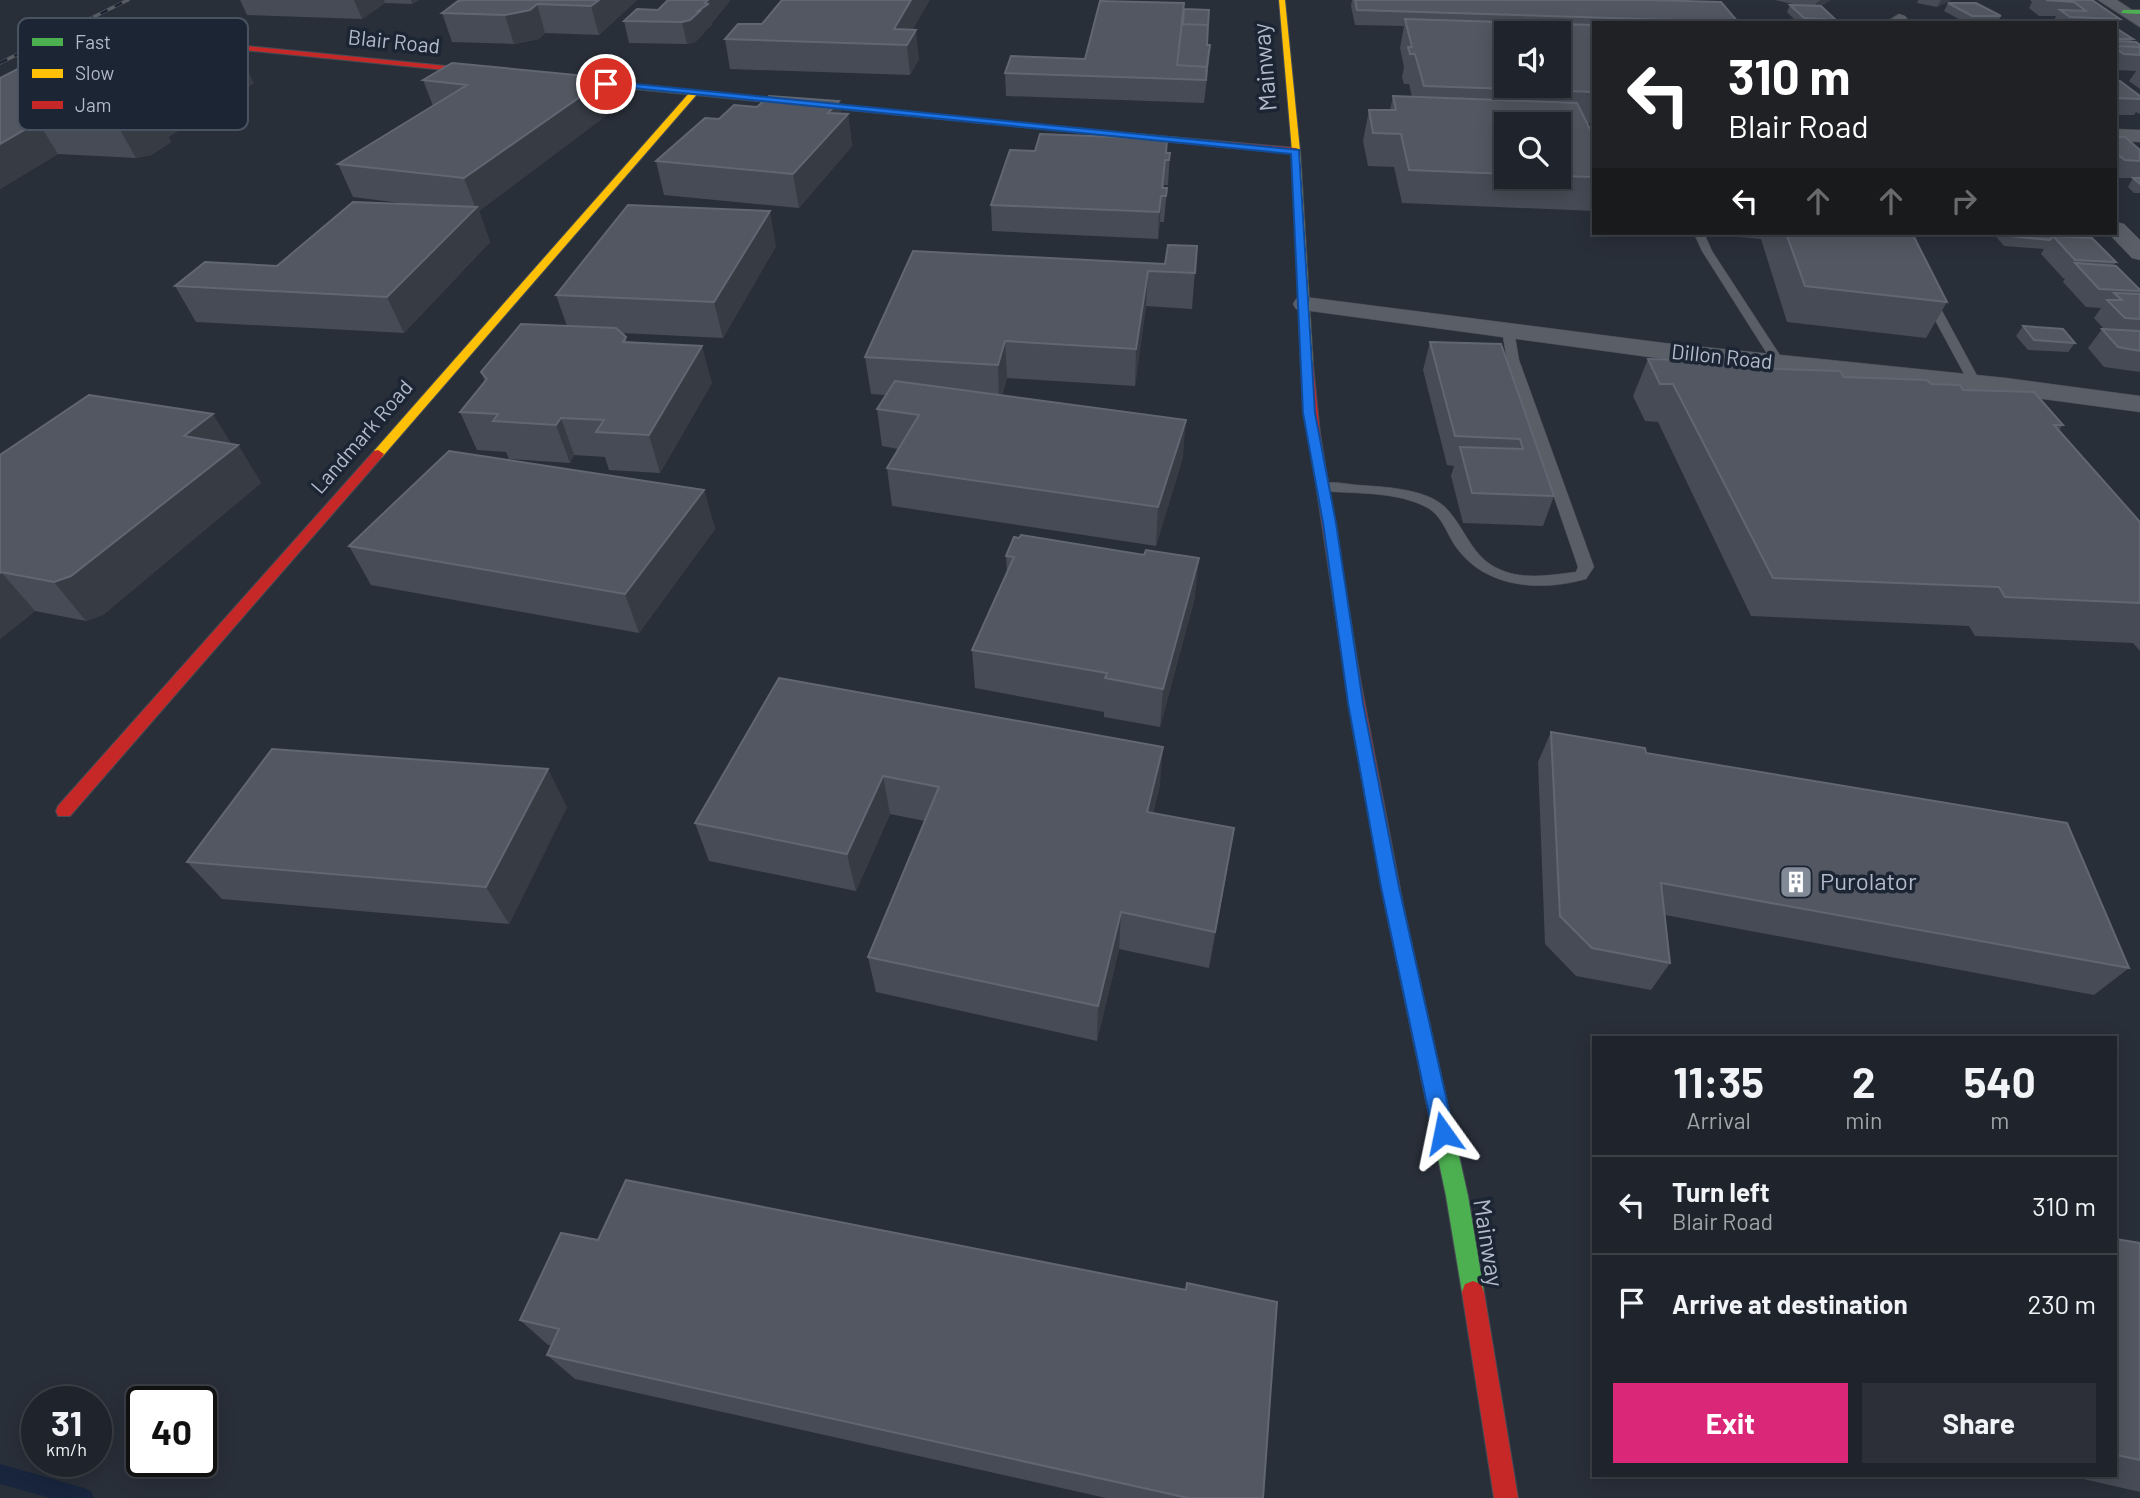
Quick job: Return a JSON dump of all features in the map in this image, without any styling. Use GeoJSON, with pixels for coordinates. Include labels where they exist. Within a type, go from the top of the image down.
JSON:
{"type":"FeatureCollection","features":[{"type":"Feature","properties":{"kind":"street","name":"Mainway"},"geometry":{"type":"LineString","coordinates":[[1282,0],[1296,151],[1309,413],[1356,703],[1390,887],[1458,1196],[1506,1498]]}},
{"type":"Feature","properties":{"kind":"street"},"geometry":{"type":"LineString","coordinates":[[2106,0],[2132,12],[2140,22]]}},
{"type":"Feature","properties":{"kind":"street","name":"Blair Road"},"geometry":{"type":"LineString","coordinates":[[248,49],[518,75]]}},
{"type":"Feature","properties":{"kind":"street"},"geometry":{"type":"LineString","coordinates":[[544,78],[1296,151]]}},
{"type":"Feature","properties":{"kind":"street","name":"Landmark Road"},"geometry":{"type":"LineString","coordinates":[[64,811],[694,93]]}},
{"type":"Feature","properties":{"kind":"street"},"geometry":{"type":"LineString","coordinates":[[2117,135],[2140,136]]}},
{"type":"Feature","properties":{"kind":"street"},"geometry":{"type":"LineString","coordinates":[[2117,230],[2140,253]]}},
{"type":"Feature","properties":{"kind":"street","name":"Dillon Road"},"geometry":{"type":"LineString","coordinates":[[1305,304],[1508,331],[2140,404]]}},
{"type":"Feature","properties":{"kind":"lane"},"geometry":{"type":"LineString","coordinates":[[1700,235],[1707,251],[1779,363]]}},
{"type":"Feature","properties":{"kind":"lane"},"geometry":{"type":"LineString","coordinates":[[1919,278],[1975,383]]}},
{"type":"Feature","properties":{"kind":"lane"},"geometry":{"type":"LineString","coordinates":[[1323,487],[1388,493],[1432,504],[1440,510],[1467,555],[1495,574],[1519,581],[1581,576],[1586,568],[1513,360],[1508,331]]}},
{"type":"Feature","properties":{"kind":"building"},"geometry":{"type":"Polygon","coordinates":[[[599,0],[591,6],[537,4],[530,10],[505,15],[442,13],[458,1],[599,0]]]}},
{"type":"Feature","properties":{"kind":"building"},"geometry":{"type":"Polygon","coordinates":[[[668,0],[708,0],[705,3],[708,4],[690,20],[682,22],[624,21],[637,9],[658,10],[668,0]]]}},
{"type":"Feature","properties":{"kind":"building"},"geometry":{"type":"Polygon","coordinates":[[[782,0],[911,0],[894,29],[916,30],[907,45],[725,39],[738,24],[762,24],[782,0]]]}},
{"type":"Feature","properties":{"kind":"building"},"geometry":{"type":"Polygon","coordinates":[[[1355,0],[1721,2],[1737,21],[1706,21],[1357,10],[1355,0]]]}},
{"type":"Feature","properties":{"kind":"building"},"geometry":{"type":"Polygon","coordinates":[[[2046,0],[2092,0],[2120,19],[2070,17],[2060,10],[2086,11],[2074,2],[2046,0]]]}},
{"type":"Feature","properties":{"kind":"building"},"geometry":{"type":"Polygon","coordinates":[[[1100,1],[1184,3],[1177,65],[1207,67],[1206,80],[1005,73],[1011,56],[1085,59],[1100,1]]]}},
{"type":"Feature","properties":{"kind":"building"},"geometry":{"type":"Polygon","coordinates":[[[1948,3],[1976,3],[2001,16],[1972,16],[1948,3]]]}},
{"type":"Feature","properties":{"kind":"building"},"geometry":{"type":"Polygon","coordinates":[[[1790,5],[1821,6],[1836,20],[1804,18],[1790,5]]]}},
{"type":"Feature","properties":{"kind":"building"},"geometry":{"type":"Polygon","coordinates":[[[1184,9],[1209,10],[1208,25],[1183,24],[1184,9]]]}},
{"type":"Feature","properties":{"kind":"building"},"geometry":{"type":"Polygon","coordinates":[[[1405,19],[1494,22],[1494,88],[1424,86],[1415,54],[1410,54],[1408,47],[1412,47],[1405,19]]]}},
{"type":"Feature","properties":{"kind":"building"},"geometry":{"type":"Polygon","coordinates":[[[1182,24],[1208,25],[1207,45],[1210,45],[1207,67],[1177,65],[1182,24]]]}},
{"type":"Feature","properties":{"kind":"building"},"geometry":{"type":"Polygon","coordinates":[[[1571,24],[1592,25],[1592,92],[1571,91],[1571,24]]]}},
{"type":"Feature","properties":{"kind":"building"},"geometry":{"type":"Polygon","coordinates":[[[2117,29],[2133,39],[2117,39],[2117,29]]]}},
{"type":"Feature","properties":{"kind":"building"},"geometry":{"type":"Polygon","coordinates":[[[2117,41],[2136,42],[2140,47],[2117,46],[2117,41]]]}},
{"type":"Feature","properties":{"kind":"building"},"geometry":{"type":"Polygon","coordinates":[[[2117,46],[2140,47],[2140,55],[2124,54],[2117,50],[2117,46]]]}},
{"type":"Feature","properties":{"kind":"building"},"geometry":{"type":"Polygon","coordinates":[[[452,63],[607,78],[464,178],[338,164],[467,85],[423,80],[452,63]]]}},
{"type":"Feature","properties":{"kind":"building"},"geometry":{"type":"Polygon","coordinates":[[[18,69],[18,130],[24,130],[0,144],[0,78],[18,69]]]}},
{"type":"Feature","properties":{"kind":"building"},"geometry":{"type":"Polygon","coordinates":[[[2117,81],[2140,96],[2140,99],[2117,98],[2117,81]]]}},
{"type":"Feature","properties":{"kind":"building"},"geometry":{"type":"Polygon","coordinates":[[[769,96],[839,101],[828,113],[848,114],[793,174],[656,161],[705,118],[719,119],[734,105],[757,107],[769,96]]]}},
{"type":"Feature","properties":{"kind":"building"},"geometry":{"type":"Polygon","coordinates":[[[1393,96],[1577,103],[1592,133],[1592,177],[1571,176],[1571,112],[1494,112],[1494,173],[1409,170],[1401,134],[1373,133],[1369,110],[1396,110],[1393,96]]]}},
{"type":"Feature","properties":{"kind":"building"},"geometry":{"type":"Polygon","coordinates":[[[1040,134],[1167,139],[1166,153],[1170,153],[1169,160],[1165,160],[1162,188],[1167,188],[1166,196],[1161,196],[1159,212],[991,205],[1010,150],[1035,151],[1040,134]]]}},
{"type":"Feature","properties":{"kind":"building"},"geometry":{"type":"Polygon","coordinates":[[[2117,137],[2125,137],[2140,150],[2140,161],[2125,160],[2117,154],[2117,137]]]}},
{"type":"Feature","properties":{"kind":"building"},"geometry":{"type":"Polygon","coordinates":[[[353,202],[477,207],[387,297],[175,286],[205,262],[277,266],[353,202]]]}},
{"type":"Feature","properties":{"kind":"building"},"geometry":{"type":"Polygon","coordinates":[[[628,205],[770,211],[714,302],[556,295],[628,205]]]}},
{"type":"Feature","properties":{"kind":"building"},"geometry":{"type":"Polygon","coordinates":[[[1787,235],[1913,235],[1947,302],[1805,286],[1787,235]]]}},
{"type":"Feature","properties":{"kind":"building"},"geometry":{"type":"Polygon","coordinates":[[[2057,235],[2075,237],[2053,236],[2050,240],[2010,236],[2057,235]]]}},
{"type":"Feature","properties":{"kind":"building"},"geometry":{"type":"Polygon","coordinates":[[[2053,236],[2092,238],[2116,262],[2075,260],[2053,236]]]}},
{"type":"Feature","properties":{"kind":"building"},"geometry":{"type":"Polygon","coordinates":[[[1168,245],[1197,246],[1195,273],[1148,271],[1136,349],[1005,341],[998,365],[865,357],[913,251],[1165,264],[1168,245]]]}},
{"type":"Feature","properties":{"kind":"building"},"geometry":{"type":"Polygon","coordinates":[[[2075,263],[2116,266],[2140,291],[2099,289],[2075,263]]]}},
{"type":"Feature","properties":{"kind":"building"},"geometry":{"type":"Polygon","coordinates":[[[2114,293],[2140,294],[2140,319],[2125,318],[2107,300],[2122,300],[2114,293]]]}},
{"type":"Feature","properties":{"kind":"building"},"geometry":{"type":"Polygon","coordinates":[[[521,324],[616,328],[626,337],[623,342],[702,346],[649,435],[596,432],[604,420],[561,418],[556,425],[493,421],[498,414],[460,412],[487,379],[481,372],[521,324]]]}},
{"type":"Feature","properties":{"kind":"building"},"geometry":{"type":"Polygon","coordinates":[[[2023,326],[2063,329],[2075,343],[2034,340],[2023,326]]]}},
{"type":"Feature","properties":{"kind":"building"},"geometry":{"type":"Polygon","coordinates":[[[2102,329],[2140,331],[2140,351],[2118,347],[2102,329]]]}},
{"type":"Feature","properties":{"kind":"building"},"geometry":{"type":"Polygon","coordinates":[[[1430,342],[1501,344],[1554,496],[1472,493],[1460,447],[1523,449],[1520,439],[1455,436],[1430,342]]]}},
{"type":"Feature","properties":{"kind":"building"},"geometry":{"type":"Polygon","coordinates":[[[1709,357],[1740,358],[1745,368],[1840,371],[1844,377],[1927,380],[1931,384],[1960,385],[1963,390],[2034,392],[2063,425],[2054,425],[2140,522],[2140,603],[2005,597],[1999,587],[1773,578],[1673,384],[1660,384],[1648,359],[1712,361],[1709,357]]]}},
{"type":"Feature","properties":{"kind":"building"},"geometry":{"type":"Polygon","coordinates":[[[895,381],[1186,420],[1158,507],[887,468],[919,415],[877,409],[895,381]]]}},
{"type":"Feature","properties":{"kind":"building"},"geometry":{"type":"Polygon","coordinates":[[[89,395],[213,414],[184,436],[238,445],[71,576],[54,582],[0,573],[0,455],[89,395]]]}},
{"type":"Feature","properties":{"kind":"building"},"geometry":{"type":"Polygon","coordinates":[[[449,451],[704,490],[625,594],[349,546],[449,451]]]}},
{"type":"Feature","properties":{"kind":"building"},"geometry":{"type":"Polygon","coordinates":[[[1021,535],[1144,555],[1146,550],[1199,558],[1163,689],[1105,678],[1107,673],[972,650],[1014,557],[1006,556],[1014,537],[1019,538],[1021,535]]]}},
{"type":"Feature","properties":{"kind":"building"},"geometry":{"type":"Polygon","coordinates":[[[779,678],[1163,747],[1147,812],[1234,828],[1215,932],[1121,912],[1098,1006],[868,957],[939,787],[883,776],[847,854],[695,823],[779,678]]]}},
{"type":"Feature","properties":{"kind":"building","name":"Purolator"},"geometry":{"type":"Polygon","coordinates":[[[1551,732],[1645,748],[1646,753],[2067,823],[2129,968],[1661,883],[1670,963],[1592,948],[1560,916],[1551,732]]]}},
{"type":"Feature","properties":{"kind":"building"},"geometry":{"type":"Polygon","coordinates":[[[272,749],[548,769],[486,887],[187,862],[272,749]]]}},
{"type":"Feature","properties":{"kind":"building"},"geometry":{"type":"Polygon","coordinates":[[[626,1180],[1186,1290],[1187,1283],[1277,1302],[1263,1498],[1188,1498],[547,1355],[559,1329],[520,1320],[561,1233],[598,1240],[626,1180]]]}},
{"type":"Feature","properties":{"kind":"building"},"geometry":{"type":"Polygon","coordinates":[[[2117,1239],[2140,1243],[2140,1460],[2117,1455],[2117,1239]]]}},
{"type":"Feature","properties":{"kind":"waterway"},"geometry":{"type":"LineString","coordinates":[[0,1474],[84,1498]]}},
{"type":"Feature","properties":{"kind":"railway"},"geometry":{"type":"LineString","coordinates":[[91,18],[128,0]]}},
{"type":"Feature","properties":{"kind":"railway"},"geometry":{"type":"LineString","coordinates":[[0,63],[18,54]]}},
{"type":"Feature","properties":{"kind":"traffic: fast"},"geometry":{"type":"LineString","coordinates":[[2123,12],[2140,12]]}},
{"type":"Feature","properties":{"kind":"traffic: fast"},"geometry":{"type":"LineString","coordinates":[[556,79],[1126,135]]}},
{"type":"Feature","properties":{"kind":"traffic: fast"},"geometry":{"type":"LineString","coordinates":[[1395,910],[1457,1196],[1473,1292]]}},
{"type":"Feature","properties":{"kind":"traffic: slow"},"geometry":{"type":"LineString","coordinates":[[1282,0],[1296,151],[1307,365]]}},
{"type":"Feature","properties":{"kind":"traffic: slow"},"geometry":{"type":"LineString","coordinates":[[378,454],[694,93]]}},
{"type":"Feature","properties":{"kind":"traffic: jam"},"geometry":{"type":"LineString","coordinates":[[248,48],[496,73]]}},
{"type":"Feature","properties":{"kind":"traffic: jam"},"geometry":{"type":"LineString","coordinates":[[1126,135],[1296,151]]}},
{"type":"Feature","properties":{"kind":"traffic: jam"},"geometry":{"type":"LineString","coordinates":[[1307,365],[1314,434],[1354,684],[1395,910]]}},
{"type":"Feature","properties":{"kind":"traffic: jam"},"geometry":{"type":"LineString","coordinates":[[64,811],[378,454]]}},
{"type":"Feature","properties":{"kind":"traffic: jam"},"geometry":{"type":"LineString","coordinates":[[1473,1292],[1506,1498]]}},
{"type":"Feature","properties":{"kind":"place","name":"Purolator"},"geometry":{"type":"Point","coordinates":[1796,882]}},
{"type":"Feature","properties":{"kind":"route"},"geometry":{"type":"LineString","coordinates":[[606,84],[1296,151],[1309,413],[1329,523],[1356,703],[1390,887],[1443,1133]]}}]}
